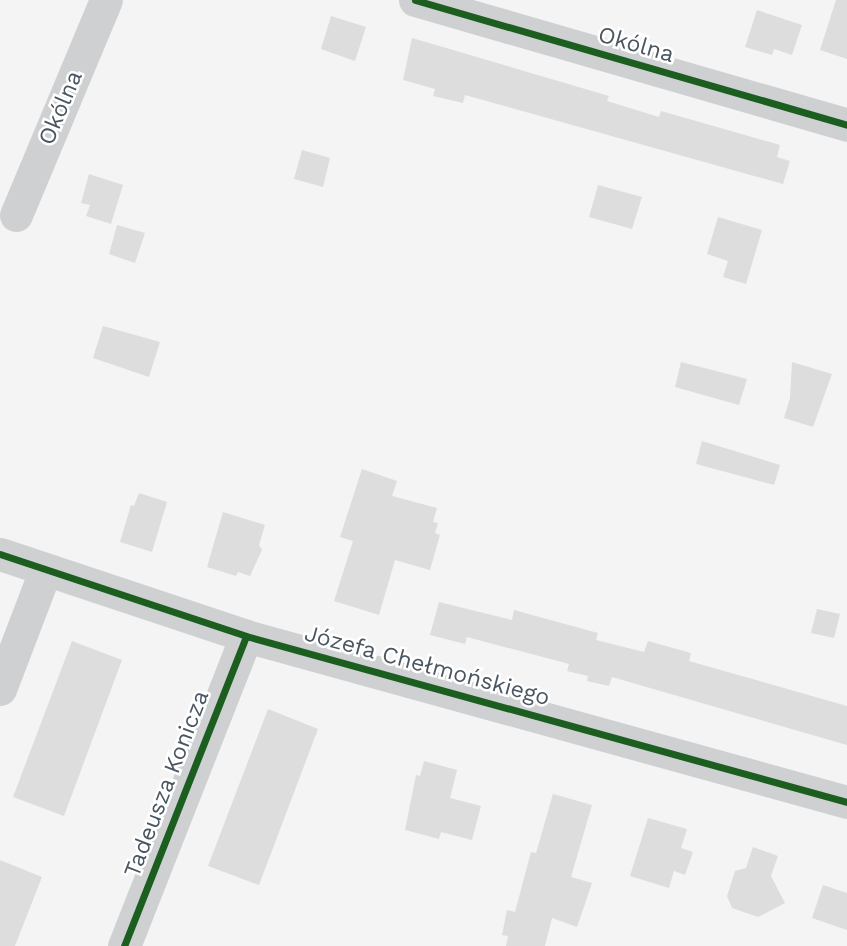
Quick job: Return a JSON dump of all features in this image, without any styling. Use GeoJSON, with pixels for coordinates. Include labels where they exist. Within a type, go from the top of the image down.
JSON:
{"type":"FeatureCollection","features":[{"type":"Feature","properties":{"kind":"street","name":"Okólna"},"geometry":{"type":"LineString","coordinates":[[16,215],[106,0]]}},
{"type":"Feature","properties":{"kind":"street","name":"Okólna"},"geometry":{"type":"LineString","coordinates":[[415,0],[847,125]]}},
{"type":"Feature","properties":{"kind":"street","name":"Józefa Chełmońskiego"},"geometry":{"type":"LineString","coordinates":[[0,554],[246,636],[847,802]]}},
{"type":"Feature","properties":{"kind":"street"},"geometry":{"type":"LineString","coordinates":[[0,689],[45,570]]}},
{"type":"Feature","properties":{"kind":"street","name":"Tadeusza Konicza"},"geometry":{"type":"LineString","coordinates":[[124,946],[246,636]]}},
{"type":"Feature","properties":{"kind":"building"},"geometry":{"type":"Polygon","coordinates":[[[836,0],[847,0],[847,59],[820,50],[836,0]]]}},
{"type":"Feature","properties":{"kind":"building"},"geometry":{"type":"Polygon","coordinates":[[[757,10],[802,25],[792,55],[774,49],[772,55],[745,47],[757,10]]]}},
{"type":"Feature","properties":{"kind":"building"},"geometry":{"type":"Polygon","coordinates":[[[331,16],[366,27],[355,61],[321,49],[331,16]]]}},
{"type":"Feature","properties":{"kind":"building"},"geometry":{"type":"Polygon","coordinates":[[[412,38],[609,96],[607,101],[659,117],[661,111],[780,145],[777,157],[790,161],[783,184],[465,95],[463,103],[433,96],[435,89],[403,80],[412,38]]]}},
{"type":"Feature","properties":{"kind":"building"},"geometry":{"type":"Polygon","coordinates":[[[302,150],[330,158],[323,187],[294,179],[302,150]]]}},
{"type":"Feature","properties":{"kind":"building"},"geometry":{"type":"Polygon","coordinates":[[[89,174],[123,185],[111,224],[86,216],[90,205],[81,203],[89,174]]]}},
{"type":"Feature","properties":{"kind":"building"},"geometry":{"type":"Polygon","coordinates":[[[598,185],[642,197],[632,229],[589,217],[598,185]]]}},
{"type":"Feature","properties":{"kind":"building"},"geometry":{"type":"Polygon","coordinates":[[[718,217],[762,230],[746,284],[723,277],[728,261],[707,254],[718,217]]]}},
{"type":"Feature","properties":{"kind":"building"},"geometry":{"type":"Polygon","coordinates":[[[117,225],[145,233],[135,263],[109,254],[117,225]]]}},
{"type":"Feature","properties":{"kind":"building"},"geometry":{"type":"Polygon","coordinates":[[[103,326],[160,342],[149,377],[93,358],[103,326]]]}},
{"type":"Feature","properties":{"kind":"building"},"geometry":{"type":"Polygon","coordinates":[[[681,362],[747,379],[739,405],[675,387],[681,362]]]}},
{"type":"Feature","properties":{"kind":"building"},"geometry":{"type":"Polygon","coordinates":[[[792,362],[832,374],[813,427],[784,418],[790,398],[792,362]]]}},
{"type":"Feature","properties":{"kind":"building"},"geometry":{"type":"Polygon","coordinates":[[[702,441],[780,465],[774,485],[696,464],[702,441]]]}},
{"type":"Feature","properties":{"kind":"building"},"geometry":{"type":"Polygon","coordinates":[[[362,469],[397,481],[392,496],[437,508],[433,522],[438,523],[435,533],[440,535],[430,570],[395,560],[379,615],[334,601],[353,541],[340,537],[362,469]]]}},
{"type":"Feature","properties":{"kind":"building"},"geometry":{"type":"Polygon","coordinates":[[[139,493],[167,502],[152,552],[120,542],[131,505],[134,506],[139,493]]]}},
{"type":"Feature","properties":{"kind":"building"},"geometry":{"type":"Polygon","coordinates":[[[223,512],[265,525],[259,545],[262,550],[250,576],[238,572],[236,576],[207,567],[223,512]]]}},
{"type":"Feature","properties":{"kind":"building"},"geometry":{"type":"Polygon","coordinates":[[[439,602],[512,620],[514,610],[598,633],[596,640],[644,652],[648,641],[691,653],[689,661],[847,706],[847,745],[612,677],[609,686],[587,681],[588,676],[567,671],[569,664],[467,637],[465,644],[430,635],[439,602]]]}},
{"type":"Feature","properties":{"kind":"building"},"geometry":{"type":"Polygon","coordinates":[[[817,609],[840,614],[834,638],[811,633],[817,609]]]}},
{"type":"Feature","properties":{"kind":"building"},"geometry":{"type":"Polygon","coordinates":[[[72,641],[122,660],[64,816],[13,797],[72,641]]]}},
{"type":"Feature","properties":{"kind":"building"},"geometry":{"type":"Polygon","coordinates":[[[268,709],[318,729],[259,885],[208,866],[268,709]]]}},
{"type":"Feature","properties":{"kind":"building"},"geometry":{"type":"Polygon","coordinates":[[[424,761],[457,770],[450,798],[481,806],[472,840],[441,832],[439,839],[405,830],[416,775],[420,776],[424,761]]]}},
{"type":"Feature","properties":{"kind":"building"},"geometry":{"type":"Polygon","coordinates":[[[553,794],[592,805],[571,877],[592,883],[577,927],[552,918],[545,946],[506,946],[508,936],[502,935],[507,910],[515,912],[531,852],[536,853],[553,794]]]}},
{"type":"Feature","properties":{"kind":"building"},"geometry":{"type":"Polygon","coordinates":[[[648,818],[687,829],[681,848],[693,852],[685,875],[674,871],[669,888],[630,876],[648,818]]]}},
{"type":"Feature","properties":{"kind":"building"},"geometry":{"type":"Polygon","coordinates":[[[753,847],[778,856],[771,876],[785,903],[758,917],[732,908],[727,896],[735,871],[746,868],[753,847]]]}},
{"type":"Feature","properties":{"kind":"building"},"geometry":{"type":"Polygon","coordinates":[[[0,860],[42,877],[15,946],[0,946],[0,860]]]}},
{"type":"Feature","properties":{"kind":"building"},"geometry":{"type":"Polygon","coordinates":[[[823,885],[847,893],[847,930],[812,918],[823,885]]]}},
{"type":"Feature","properties":{"kind":"cycle path"},"geometry":{"type":"LineString","coordinates":[[415,0],[847,125]]}},
{"type":"Feature","properties":{"kind":"cycle path"},"geometry":{"type":"LineString","coordinates":[[0,554],[246,636],[847,802]]}},
{"type":"Feature","properties":{"kind":"cycle path"},"geometry":{"type":"LineString","coordinates":[[124,946],[246,636]]}}]}
